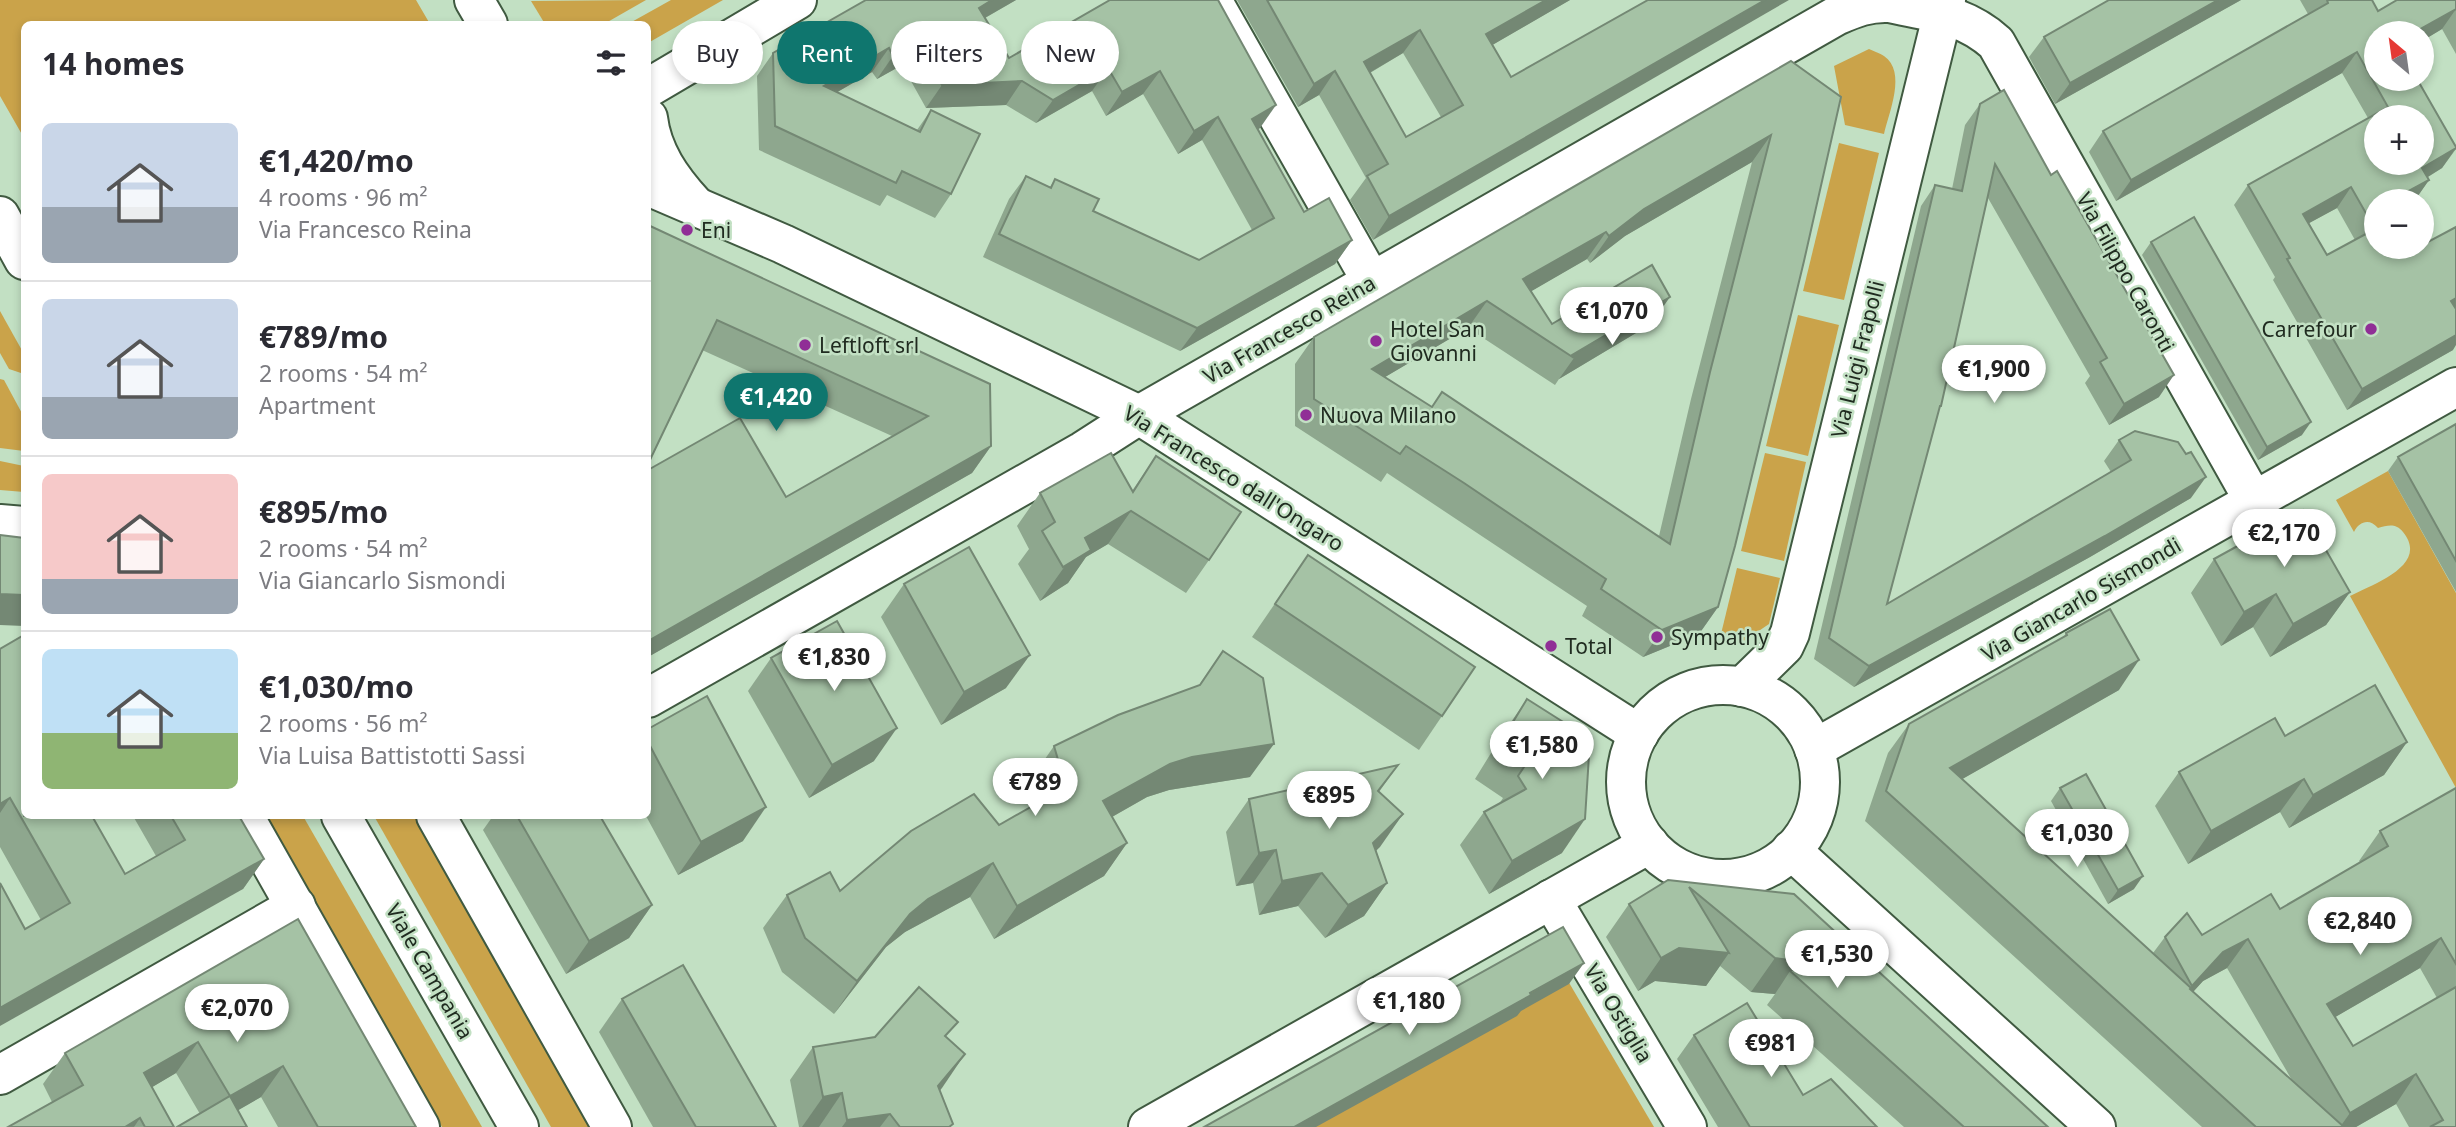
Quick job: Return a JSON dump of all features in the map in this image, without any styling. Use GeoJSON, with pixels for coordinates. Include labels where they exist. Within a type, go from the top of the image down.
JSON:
{"type":"FeatureCollection","features":[{"type":"Feature","properties":{"kind":"street"},"geometry":{"type":"LineString","coordinates":[[474,0],[486,21]]}},
{"type":"Feature","properties":{"kind":"street"},"geometry":{"type":"LineString","coordinates":[[651,96],[797,0]]}},
{"type":"Feature","properties":{"kind":"street"},"geometry":{"type":"LineString","coordinates":[[1212,0],[1371,282]]}},
{"type":"Feature","properties":{"kind":"street","name":"Via Francesco Reina"},"geometry":{"type":"LineString","coordinates":[[651,696],[1083,451],[1139,415],[1836,16],[1864,3],[1944,7]]}},
{"type":"Feature","properties":{"kind":"street","name":"Via Filippo Caronti"},"geometry":{"type":"LineString","coordinates":[[1944,7],[1996,43],[2254,501]]}},
{"type":"Feature","properties":{"kind":"street","name":"Via Luigi Frapolli"},"geometry":{"type":"LineString","coordinates":[[1742,687],[1784,646],[1790,633],[1944,7]]}},
{"type":"Feature","properties":{"kind":"street","name":"Via Francesco dall'Ongaro"},"geometry":{"type":"LineString","coordinates":[[651,135],[672,179],[695,206]]}},
{"type":"Feature","properties":{"kind":"street","name":"Via Francesco dall'Ongaro"},"geometry":{"type":"LineString","coordinates":[[651,187],[783,244],[1139,415],[1639,734]]}},
{"type":"Feature","properties":{"kind":"street"},"geometry":{"type":"LineString","coordinates":[[0,216],[21,254]]}},
{"type":"Feature","properties":{"kind":"street","name":"Via Giancarlo Sismondi"},"geometry":{"type":"LineString","coordinates":[[1814,749],[2456,387]]}},
{"type":"Feature","properties":{"kind":"street"},"geometry":{"type":"LineString","coordinates":[[0,524],[21,526]]}},
{"type":"Feature","properties":{"kind":"street"},"geometry":{"type":"LineString","coordinates":[[1707,687],[1742,687],[1759,692],[1787,710],[1798,721],[1814,749],[1820,780],[1815,811],[1808,828],[1791,850],[1775,864],[1737,878],[1711,878],[1680,869],[1665,860],[1649,844],[1634,820],[1626,785],[1632,750],[1639,734],[1661,708],[1691,691],[1707,687]]}},
{"type":"Feature","properties":{"kind":"street"},"geometry":{"type":"LineString","coordinates":[[246,819],[420,1127]]}},
{"type":"Feature","properties":{"kind":"street","name":"Viale Campania"},"geometry":{"type":"LineString","coordinates":[[343,819],[519,1127]]}},
{"type":"Feature","properties":{"kind":"street"},"geometry":{"type":"LineString","coordinates":[[440,819],[612,1127]]}},
{"type":"Feature","properties":{"kind":"street"},"geometry":{"type":"LineString","coordinates":[[1148,1127],[1649,844]]}},
{"type":"Feature","properties":{"kind":"street"},"geometry":{"type":"LineString","coordinates":[[1791,850],[2096,1127]]}},
{"type":"Feature","properties":{"kind":"street","name":"Via Ostiglia"},"geometry":{"type":"LineString","coordinates":[[1551,899],[1687,1127]]}},
{"type":"Feature","properties":{"kind":"street"},"geometry":{"type":"LineString","coordinates":[[0,1074],[296,906]]}},
{"type":"Feature","properties":{"kind":"shaded area"},"geometry":{"type":"Polygon","coordinates":[[[0,0],[416,0],[428,21],[21,21],[21,133],[0,96],[0,0]]]}},
{"type":"Feature","properties":{"kind":"shaded area"},"geometry":{"type":"Polygon","coordinates":[[[646,0],[609,21],[543,21],[531,1],[646,0]]]}},
{"type":"Feature","properties":{"kind":"shaded area"},"geometry":{"type":"Polygon","coordinates":[[[671,0],[723,0],[686,21],[672,21],[672,29],[651,41],[651,21],[633,21],[671,0]]]}},
{"type":"Feature","properties":{"kind":"shaded area"},"geometry":{"type":"Polygon","coordinates":[[[1869,49],[1884,56],[1891,63],[1894,72],[1895,93],[1884,134],[1845,125],[1834,66],[1869,49]]]}},
{"type":"Feature","properties":{"kind":"shaded area"},"geometry":{"type":"Polygon","coordinates":[[[1839,143],[1879,153],[1844,300],[1803,291],[1839,143]]]}},
{"type":"Feature","properties":{"kind":"shaded area"},"geometry":{"type":"Polygon","coordinates":[[[0,311],[21,349],[21,373],[9,369],[0,353],[0,311]]]}},
{"type":"Feature","properties":{"kind":"shaded area"},"geometry":{"type":"Polygon","coordinates":[[[1798,315],[1839,325],[1808,456],[1766,446],[1798,315]]]}},
{"type":"Feature","properties":{"kind":"shaded area"},"geometry":{"type":"Polygon","coordinates":[[[0,379],[4,380],[21,411],[21,451],[0,448],[0,379]]]}},
{"type":"Feature","properties":{"kind":"shaded area"},"geometry":{"type":"Polygon","coordinates":[[[1765,453],[1806,462],[1784,561],[1741,551],[1765,453]]]}},
{"type":"Feature","properties":{"kind":"shaded area"},"geometry":{"type":"Polygon","coordinates":[[[0,461],[21,465],[21,492],[0,490],[0,461]]]}},
{"type":"Feature","properties":{"kind":"shaded area"},"geometry":{"type":"Polygon","coordinates":[[[2388,471],[2456,593],[2456,788],[2350,596],[2395,572],[2404,564],[2409,554],[2409,544],[2403,532],[2395,526],[2378,528],[2365,522],[2354,532],[2336,500],[2388,471]]]}},
{"type":"Feature","properties":{"kind":"shaded area"},"geometry":{"type":"Polygon","coordinates":[[[1737,568],[1780,578],[1769,624],[1744,641],[1721,634],[1737,568]]]}},
{"type":"Feature","properties":{"kind":"shaded area"},"geometry":{"type":"Polygon","coordinates":[[[267,819],[305,819],[482,1127],[442,1127],[267,819]]]}},
{"type":"Feature","properties":{"kind":"shaded area"},"geometry":{"type":"Polygon","coordinates":[[[376,819],[420,819],[594,1127],[551,1127],[376,819]]]}},
{"type":"Feature","properties":{"kind":"shaded area"},"geometry":{"type":"Polygon","coordinates":[[[1548,947],[1654,1127],[1227,1127],[1548,947]]]}},
{"type":"Feature","properties":{"kind":"building"},"geometry":{"type":"Polygon","coordinates":[[[866,0],[992,0],[979,8],[987,21],[891,21],[891,52],[889,48],[877,55],[877,21],[829,21],[866,0]]]}},
{"type":"Feature","properties":{"kind":"building"},"geometry":{"type":"Polygon","coordinates":[[[1110,0],[1218,0],[1276,105],[1252,119],[1304,212],[1329,198],[1352,240],[1197,328],[999,234],[1026,176],[1051,188],[1055,179],[1099,199],[1093,211],[1199,260],[1274,218],[1218,117],[1194,131],[1160,71],[1122,92],[1117,84],[1119,21],[1073,21],[1110,0]]]}},
{"type":"Feature","properties":{"kind":"building"},"geometry":{"type":"Polygon","coordinates":[[[1267,0],[1546,0],[1486,34],[1511,77],[1648,0],[1765,0],[1389,216],[1367,176],[1388,164],[1335,71],[1314,84],[1267,0]],[[1420,30],[1364,62],[1406,137],[1463,105],[1420,30]]]}},
{"type":"Feature","properties":{"kind":"building"},"geometry":{"type":"Polygon","coordinates":[[[2109,0],[2218,0],[2070,83],[2044,37],[2109,0]]]}},
{"type":"Feature","properties":{"kind":"building"},"geometry":{"type":"Polygon","coordinates":[[[2327,0],[2372,0],[2378,11],[2397,0],[2456,0],[2456,9],[2434,21],[2364,21],[2364,64],[2357,52],[2131,180],[2103,131],[2328,3],[2327,0]]]}},
{"type":"Feature","properties":{"kind":"building"},"geometry":{"type":"Polygon","coordinates":[[[777,51],[777,84],[827,84],[824,86],[920,132],[931,110],[980,134],[951,194],[902,171],[896,183],[775,126],[773,53],[777,51]]]}},
{"type":"Feature","properties":{"kind":"building"},"geometry":{"type":"Polygon","coordinates":[[[1021,51],[1021,81],[1007,82],[1007,55],[1009,58],[1021,51]]]}},
{"type":"Feature","properties":{"kind":"building"},"geometry":{"type":"Polygon","coordinates":[[[1791,61],[1841,97],[1804,261],[1718,607],[1662,630],[1601,589],[1606,579],[1464,483],[1406,446],[1400,454],[1314,399],[1314,337],[1791,61]],[[1771,135],[1644,209],[1609,236],[1606,232],[1523,279],[1552,324],[1652,265],[1670,297],[1572,355],[1574,358],[1487,301],[1372,369],[1432,407],[1442,392],[1670,544],[1710,372],[1771,135]]]}},
{"type":"Feature","properties":{"kind":"building"},"geometry":{"type":"Polygon","coordinates":[[[1027,84],[1080,84],[1053,100],[1027,84]]]}},
{"type":"Feature","properties":{"kind":"building"},"geometry":{"type":"Polygon","coordinates":[[[2004,90],[2051,175],[2057,171],[2174,375],[2124,404],[2100,362],[2107,358],[1995,164],[1941,406],[1887,604],[2131,460],[2119,440],[2135,431],[2178,442],[2186,454],[2191,452],[2206,477],[1869,666],[1829,638],[1935,185],[1962,191],[1980,104],[2004,90]]]}},
{"type":"Feature","properties":{"kind":"building"},"geometry":{"type":"Polygon","coordinates":[[[2379,91],[2424,91],[2432,105],[2387,105],[2379,91]]]}},
{"type":"Feature","properties":{"kind":"building"},"geometry":{"type":"Polygon","coordinates":[[[2434,109],[2456,148],[2434,161],[2434,109]]]}},
{"type":"Feature","properties":{"kind":"building"},"geometry":{"type":"Polygon","coordinates":[[[2364,120],[2364,175],[2426,175],[2429,180],[2412,189],[2364,189],[2364,210],[2351,187],[2303,214],[2327,255],[2364,235],[2364,259],[2434,259],[2434,239],[2456,227],[2456,298],[2451,301],[2456,309],[2456,335],[2362,389],[2248,185],[2364,120]]]}},
{"type":"Feature","properties":{"kind":"building"},"geometry":{"type":"Polygon","coordinates":[[[2194,217],[2311,422],[2267,447],[2151,242],[2194,217]]]}},
{"type":"Feature","properties":{"kind":"building"},"geometry":{"type":"Polygon","coordinates":[[[651,226],[990,384],[991,446],[651,639],[651,468],[740,418],[786,497],[928,416],[717,320],[651,458],[651,226]]]}},
{"type":"Feature","properties":{"kind":"building"},"geometry":{"type":"Polygon","coordinates":[[[2456,424],[2456,561],[2398,457],[2456,424]]]}},
{"type":"Feature","properties":{"kind":"building"},"geometry":{"type":"Polygon","coordinates":[[[1111,453],[1133,492],[1156,456],[1241,512],[1209,560],[1131,511],[1085,538],[1091,550],[1063,567],[1042,531],[1055,522],[1040,493],[1111,453]]]}},
{"type":"Feature","properties":{"kind":"building"},"geometry":{"type":"Polygon","coordinates":[[[2303,510],[2350,592],[2293,624],[2276,594],[2244,612],[2214,559],[2303,510]]]}},
{"type":"Feature","properties":{"kind":"building"},"geometry":{"type":"Polygon","coordinates":[[[0,535],[21,538],[21,595],[0,594],[0,535]]]}},
{"type":"Feature","properties":{"kind":"building"},"geometry":{"type":"Polygon","coordinates":[[[969,547],[1030,655],[964,692],[904,584],[969,547]]]}},
{"type":"Feature","properties":{"kind":"building"},"geometry":{"type":"Polygon","coordinates":[[[1308,555],[1475,667],[1442,716],[1275,604],[1308,555]]]}},
{"type":"Feature","properties":{"kind":"building"},"geometry":{"type":"Polygon","coordinates":[[[2110,609],[2139,660],[1950,768],[2344,1127],[2256,1127],[1886,791],[1909,724],[2110,609]]]}},
{"type":"Feature","properties":{"kind":"building"},"geometry":{"type":"Polygon","coordinates":[[[837,621],[897,728],[832,765],[771,658],[837,621]]]}},
{"type":"Feature","properties":{"kind":"building"},"geometry":{"type":"Polygon","coordinates":[[[21,637],[21,817],[10,798],[0,804],[0,649],[21,637]]]}},
{"type":"Feature","properties":{"kind":"building"},"geometry":{"type":"Polygon","coordinates":[[[1223,651],[1263,678],[1274,744],[1192,757],[1170,764],[1103,801],[1127,843],[1017,906],[993,863],[928,899],[910,914],[857,981],[805,938],[787,895],[830,872],[840,891],[911,831],[974,794],[999,825],[1066,787],[1054,746],[1118,715],[1200,685],[1223,651]]]}},
{"type":"Feature","properties":{"kind":"building"},"geometry":{"type":"Polygon","coordinates":[[[2375,685],[2407,742],[2313,795],[2304,779],[2211,831],[2179,772],[2275,718],[2285,736],[2375,685]]]}},
{"type":"Feature","properties":{"kind":"building"},"geometry":{"type":"Polygon","coordinates":[[[707,696],[766,807],[701,842],[651,748],[651,727],[707,696]]]}},
{"type":"Feature","properties":{"kind":"building"},"geometry":{"type":"Polygon","coordinates":[[[1527,699],[1590,739],[1585,819],[1512,861],[1484,812],[1526,789],[1518,776],[1526,764],[1499,745],[1527,699]]]}},
{"type":"Feature","properties":{"kind":"building"},"geometry":{"type":"Polygon","coordinates":[[[1398,765],[1378,791],[1403,814],[1373,843],[1387,883],[1348,905],[1322,873],[1282,881],[1276,850],[1259,853],[1249,799],[1398,765]]]}},
{"type":"Feature","properties":{"kind":"building"},"geometry":{"type":"Polygon","coordinates":[[[2086,774],[2143,876],[2118,890],[2060,788],[2086,774]]]}},
{"type":"Feature","properties":{"kind":"building"},"geometry":{"type":"Polygon","coordinates":[[[2456,788],[2456,964],[2441,938],[2327,1004],[2353,1046],[2456,987],[2456,1127],[2430,1127],[2443,1120],[2416,1074],[2350,1113],[2248,939],[2223,952],[2192,986],[2165,937],[2187,913],[2202,935],[2271,894],[2280,909],[2388,846],[2380,831],[2456,788]]]}},
{"type":"Feature","properties":{"kind":"building"},"geometry":{"type":"Polygon","coordinates":[[[22,819],[94,819],[125,874],[185,840],[173,819],[241,819],[264,859],[0,1008],[0,883],[25,929],[70,903],[22,819]]]}},
{"type":"Feature","properties":{"kind":"building"},"geometry":{"type":"Polygon","coordinates":[[[519,819],[602,819],[652,905],[589,941],[519,819]]]}},
{"type":"Feature","properties":{"kind":"building"},"geometry":{"type":"Polygon","coordinates":[[[1668,880],[1794,894],[2048,1127],[1964,1127],[1790,971],[1806,962],[1775,958],[1689,887],[1729,953],[1679,948],[1661,958],[1629,904],[1668,880]]]}},
{"type":"Feature","properties":{"kind":"building"},"geometry":{"type":"Polygon","coordinates":[[[298,919],[416,1127],[318,1127],[283,1066],[230,1096],[198,1042],[144,1073],[174,1127],[145,1127],[140,1118],[125,1127],[8,1127],[83,1085],[65,1053],[298,919]]]}},
{"type":"Feature","properties":{"kind":"building"},"geometry":{"type":"Polygon","coordinates":[[[1563,927],[1584,963],[1530,993],[1531,995],[1294,1127],[1204,1127],[1563,927]]]}},
{"type":"Feature","properties":{"kind":"building"},"geometry":{"type":"Polygon","coordinates":[[[683,965],[776,1127],[696,1127],[622,999],[683,965]]]}},
{"type":"Feature","properties":{"kind":"building"},"geometry":{"type":"Polygon","coordinates":[[[919,987],[958,1022],[945,1036],[965,1054],[938,1086],[953,1124],[949,1127],[900,1127],[890,1114],[847,1120],[842,1093],[823,1097],[813,1047],[875,1037],[919,987]]]}},
{"type":"Feature","properties":{"kind":"building"},"geometry":{"type":"Polygon","coordinates":[[[1747,1003],[1803,1095],[1831,1079],[1877,1127],[1750,1127],[1694,1035],[1747,1003]]]}},
{"type":"Feature","properties":{"kind":"building"},"geometry":{"type":"Polygon","coordinates":[[[230,1096],[247,1127],[177,1127],[230,1096]]]}},
{"type":"Feature","properties":{"kind":"place","name":"Eni"},"geometry":{"type":"Point","coordinates":[687,230]}},
{"type":"Feature","properties":{"kind":"place","name":"Carrefour"},"geometry":{"type":"Point","coordinates":[2371,329]}},
{"type":"Feature","properties":{"kind":"place","name":"Hotel San Giovanni"},"geometry":{"type":"Point","coordinates":[1376,341]}},
{"type":"Feature","properties":{"kind":"place","name":"Leftloft srl"},"geometry":{"type":"Point","coordinates":[805,345]}},
{"type":"Feature","properties":{"kind":"place","name":"Nuova Milano"},"geometry":{"type":"Point","coordinates":[1306,415]}},
{"type":"Feature","properties":{"kind":"place","name":"Sympathy"},"geometry":{"type":"Point","coordinates":[1657,637]}},
{"type":"Feature","properties":{"kind":"place","name":"Total"},"geometry":{"type":"Point","coordinates":[1551,646]}}]}
